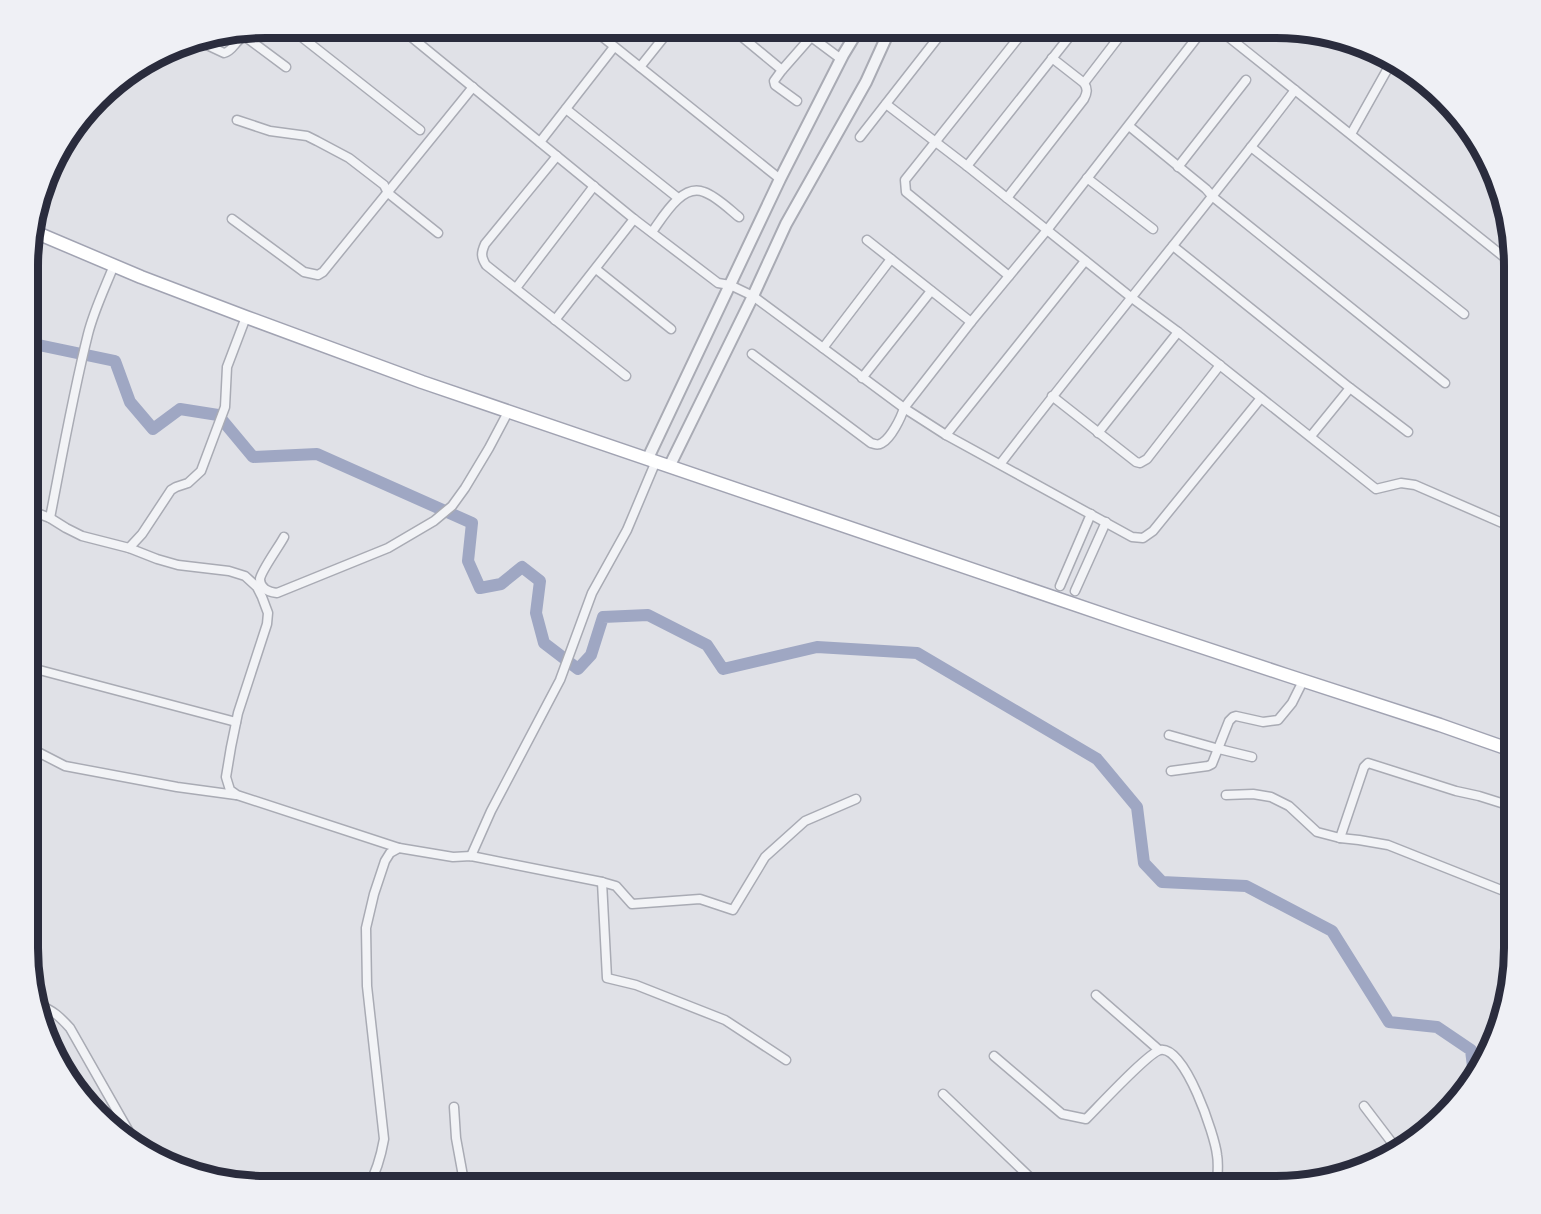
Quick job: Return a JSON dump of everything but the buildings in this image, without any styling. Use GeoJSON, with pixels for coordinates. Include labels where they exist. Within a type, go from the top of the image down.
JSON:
{"type":"FeatureCollection","features":[{"type":"Feature","properties":{"kind":"main road"},"geometry":{"type":"LineString","coordinates":[[39,234],[246,317],[422,382],[1504,747]]}},
{"type":"Feature","properties":{"kind":"street"},"geometry":{"type":"LineString","coordinates":[[247,38],[286,67]]}},
{"type":"Feature","properties":{"kind":"street"},"geometry":{"type":"LineString","coordinates":[[306,38],[420,130]]}},
{"type":"Feature","properties":{"kind":"street"},"geometry":{"type":"LineString","coordinates":[[413,38],[634,219],[718,283],[729,285],[753,296],[862,378],[946,435],[1001,463],[1132,537],[1143,538],[1153,531],[1261,398]]}},
{"type":"Feature","properties":{"kind":"street"},"geometry":{"type":"LineString","coordinates":[[603,38],[780,179]]}},
{"type":"Feature","properties":{"kind":"street"},"geometry":{"type":"LineString","coordinates":[[640,68],[663,38]]}},
{"type":"Feature","properties":{"kind":"street"},"geometry":{"type":"LineString","coordinates":[[743,38],[782,70]]}},
{"type":"Feature","properties":{"kind":"street"},"geometry":{"type":"LineString","coordinates":[[797,101],[775,85],[774,81],[810,38]]}},
{"type":"Feature","properties":{"kind":"street"},"geometry":{"type":"LineString","coordinates":[[812,38],[841,59]]}},
{"type":"Feature","properties":{"kind":"street"},"geometry":{"type":"LineString","coordinates":[[471,856],[491,811],[560,680],[592,594],[627,530],[652,460],[729,285],[780,179],[841,59],[854,38]]}},
{"type":"Feature","properties":{"kind":"street"},"geometry":{"type":"LineString","coordinates":[[670,465],[786,225],[866,82],[886,38]]}},
{"type":"Feature","properties":{"kind":"street"},"geometry":{"type":"LineString","coordinates":[[860,136],[937,38]]}},
{"type":"Feature","properties":{"kind":"street"},"geometry":{"type":"LineString","coordinates":[[1009,276],[906,192],[905,180],[1019,38]]}},
{"type":"Feature","properties":{"kind":"street"},"geometry":{"type":"LineString","coordinates":[[967,166],[1068,38]]}},
{"type":"Feature","properties":{"kind":"street"},"geometry":{"type":"LineString","coordinates":[[1084,83],[1119,38]]}},
{"type":"Feature","properties":{"kind":"street"},"geometry":{"type":"LineString","coordinates":[[752,354],[871,443],[877,445],[882,443],[900,420],[904,408],[1197,38]]}},
{"type":"Feature","properties":{"kind":"street"},"geometry":{"type":"LineString","coordinates":[[1230,38],[1503,257]]}},
{"type":"Feature","properties":{"kind":"street"},"geometry":{"type":"LineString","coordinates":[[207,45],[224,53],[229,52],[240,39]]}},
{"type":"Feature","properties":{"kind":"street"},"geometry":{"type":"LineString","coordinates":[[540,142],[614,47]]}},
{"type":"Feature","properties":{"kind":"street"},"geometry":{"type":"LineString","coordinates":[[1007,198],[1087,93],[1087,86],[1084,83],[1052,58]]}},
{"type":"Feature","properties":{"kind":"street"},"geometry":{"type":"LineString","coordinates":[[1351,134],[1388,67]]}},
{"type":"Feature","properties":{"kind":"street"},"geometry":{"type":"LineString","coordinates":[[1178,167],[1246,80]]}},
{"type":"Feature","properties":{"kind":"street"},"geometry":{"type":"LineString","coordinates":[[232,219],[304,272],[318,275],[323,272],[473,87]]}},
{"type":"Feature","properties":{"kind":"street"},"geometry":{"type":"LineString","coordinates":[[1001,463],[1052,396],[1213,197],[1294,90]]}},
{"type":"Feature","properties":{"kind":"street"},"geometry":{"type":"LineString","coordinates":[[886,104],[1376,489],[1401,483],[1415,485],[1504,524]]}},
{"type":"Feature","properties":{"kind":"street"},"geometry":{"type":"LineString","coordinates":[[566,109],[678,198]]}},
{"type":"Feature","properties":{"kind":"street"},"geometry":{"type":"LineString","coordinates":[[237,120],[270,131],[307,136],[349,158],[384,185],[388,193],[438,233]]}},
{"type":"Feature","properties":{"kind":"street"},"geometry":{"type":"LineString","coordinates":[[1129,126],[1213,197],[1445,383]]}},
{"type":"Feature","properties":{"kind":"street"},"geometry":{"type":"LineString","coordinates":[[1251,147],[1464,314]]}},
{"type":"Feature","properties":{"kind":"street"},"geometry":{"type":"LineString","coordinates":[[557,156],[485,244],[482,259],[486,265],[626,376]]}},
{"type":"Feature","properties":{"kind":"street"},"geometry":{"type":"LineString","coordinates":[[1088,178],[1152,229]]}},
{"type":"Feature","properties":{"kind":"street"},"geometry":{"type":"LineString","coordinates":[[516,288],[594,186]]}},
{"type":"Feature","properties":{"kind":"street"},"geometry":{"type":"LineString","coordinates":[[652,232],[678,198],[687,191],[706,192],[739,217]]}},
{"type":"Feature","properties":{"kind":"street"},"geometry":{"type":"LineString","coordinates":[[555,320],[634,219]]}},
{"type":"Feature","properties":{"kind":"street"},"geometry":{"type":"LineString","coordinates":[[867,240],[971,322]]}},
{"type":"Feature","properties":{"kind":"street"},"geometry":{"type":"LineString","coordinates":[[1173,246],[1408,432]]}},
{"type":"Feature","properties":{"kind":"street"},"geometry":{"type":"LineString","coordinates":[[823,348],[891,259]]}},
{"type":"Feature","properties":{"kind":"street"},"geometry":{"type":"LineString","coordinates":[[946,435],[1085,261]]}},
{"type":"Feature","properties":{"kind":"street"},"geometry":{"type":"LineString","coordinates":[[50,518],[88,333],[114,265]]}},
{"type":"Feature","properties":{"kind":"street"},"geometry":{"type":"LineString","coordinates":[[596,269],[671,329]]}},
{"type":"Feature","properties":{"kind":"street"},"geometry":{"type":"LineString","coordinates":[[862,378],[931,291]]}},
{"type":"Feature","properties":{"kind":"street"},"geometry":{"type":"LineString","coordinates":[[129,548],[147,527],[171,490],[188,483],[201,471],[225,407],[227,367],[246,317]]}},
{"type":"Feature","properties":{"kind":"street"},"geometry":{"type":"LineString","coordinates":[[1098,433],[1178,332]]}},
{"type":"Feature","properties":{"kind":"street"},"geometry":{"type":"LineString","coordinates":[[1052,396],[1136,462],[1144,462],[1220,365]]}},
{"type":"Feature","properties":{"kind":"street"},"geometry":{"type":"LineString","coordinates":[[1311,436],[1350,388]]}},
{"type":"Feature","properties":{"kind":"street"},"geometry":{"type":"LineString","coordinates":[[284,537],[261,576],[261,585],[270,592],[277,593],[388,548],[434,521],[452,506],[475,473],[508,411]]}},
{"type":"Feature","properties":{"kind":"street"},"geometry":{"type":"LineString","coordinates":[[38,514],[82,536],[129,548],[157,560],[229,571],[245,576],[256,587],[267,613],[267,624],[236,722],[226,777],[230,790],[237,795]]}},
{"type":"Feature","properties":{"kind":"street"},"geometry":{"type":"LineString","coordinates":[[1060,586],[1090,514]]}},
{"type":"Feature","properties":{"kind":"street"},"geometry":{"type":"LineString","coordinates":[[1075,591],[1106,522]]}},
{"type":"Feature","properties":{"kind":"street"},"geometry":{"type":"LineString","coordinates":[[38,670],[236,722]]}},
{"type":"Feature","properties":{"kind":"street"},"geometry":{"type":"LineString","coordinates":[[1171,771],[1212,764],[1229,721],[1233,717],[1263,722],[1278,720],[1292,703],[1303,681]]}},
{"type":"Feature","properties":{"kind":"street"},"geometry":{"type":"LineString","coordinates":[[1169,735],[1252,757]]}},
{"type":"Feature","properties":{"kind":"street"},"geometry":{"type":"LineString","coordinates":[[38,752],[65,766],[177,787],[237,795],[399,848],[453,857],[471,856],[602,882],[616,886],[632,904],[700,899],[733,910],[765,856],[805,820],[856,799]]}},
{"type":"Feature","properties":{"kind":"street"},"geometry":{"type":"LineString","coordinates":[[1340,838],[1364,767],[1368,763],[1504,804]]}},
{"type":"Feature","properties":{"kind":"street"},"geometry":{"type":"LineString","coordinates":[[1226,795],[1253,794],[1271,797],[1289,806],[1317,832],[1388,845],[1504,891]]}},
{"type":"Feature","properties":{"kind":"street"},"geometry":{"type":"LineString","coordinates":[[374,1176],[381,1158],[384,1139],[368,986],[366,928],[383,868],[390,854],[399,848]]}},
{"type":"Feature","properties":{"kind":"street"},"geometry":{"type":"LineString","coordinates":[[602,882],[607,978],[636,985],[725,1020],[786,1060]]}},
{"type":"Feature","properties":{"kind":"street"},"geometry":{"type":"LineString","coordinates":[[1096,995],[1159,1050]]}},
{"type":"Feature","properties":{"kind":"street"},"geometry":{"type":"LineString","coordinates":[[45,1007],[70,1028],[128,1130]]}},
{"type":"Feature","properties":{"kind":"street"},"geometry":{"type":"LineString","coordinates":[[994,1056],[1062,1114],[1086,1119],[1133,1072],[1159,1050],[1167,1050],[1194,1085],[1207,1117],[1217,1155],[1217,1176]]}},
{"type":"Feature","properties":{"kind":"street"},"geometry":{"type":"LineString","coordinates":[[943,1094],[1029,1176]]}},
{"type":"Feature","properties":{"kind":"street"},"geometry":{"type":"LineString","coordinates":[[1364,1106],[1393,1144]]}},
{"type":"Feature","properties":{"kind":"street"},"geometry":{"type":"LineString","coordinates":[[454,1107],[456,1138],[463,1176]]}},
{"type":"Feature","properties":{"kind":"waterway"},"geometry":{"type":"LineString","coordinates":[[38,345],[115,361],[130,402],[153,429],[180,409],[218,415],[253,457],[317,454],[472,523],[468,561],[480,588],[501,584],[522,567],[540,581],[536,613],[544,643],[578,669],[591,655],[603,617],[648,615],[707,645],[723,669],[817,647],[917,653],[1097,759],[1137,807],[1144,863],[1162,882],[1246,886],[1332,931],[1389,1022],[1437,1027],[1471,1050],[1473,1064]]}}]}
